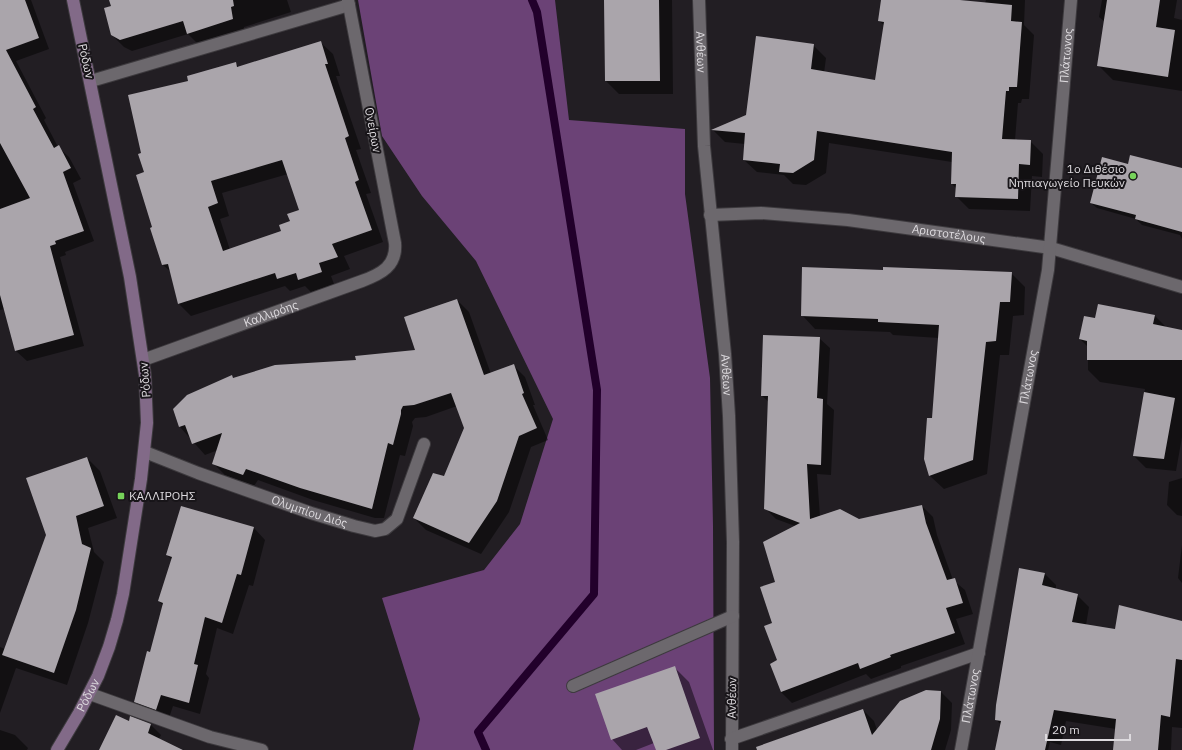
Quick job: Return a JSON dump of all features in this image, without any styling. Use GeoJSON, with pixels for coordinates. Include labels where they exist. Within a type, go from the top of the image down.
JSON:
{"type":"FeatureCollection","features":[{"type":"Feature","properties":{"kind":"street","name":"Ρόδων"},"geometry":{"type":"LineString","coordinates":[[57,750],[90,694],[109,647],[118,614],[145,452],[147,392],[130,277],[91,81],[73,0]]}},
{"type":"Feature","properties":{"kind":"street","name":"Ανθέων"},"geometry":{"type":"LineString","coordinates":[[699,0],[703,130],[710,215],[725,354],[729,416],[733,616],[732,744]]}},
{"type":"Feature","properties":{"kind":"street","name":"Πλάτωνος"},"geometry":{"type":"LineString","coordinates":[[961,750],[1037,335],[1051,248],[1071,0]]}},
{"type":"Feature","properties":{"kind":"street"},"geometry":{"type":"LineString","coordinates":[[91,81],[349,2]]}},
{"type":"Feature","properties":{"kind":"street","name":"Ονείρων"},"geometry":{"type":"LineString","coordinates":[[349,2],[395,243],[396,252],[394,260]]}},
{"type":"Feature","properties":{"kind":"street","name":"Αριστοτέλους"},"geometry":{"type":"LineString","coordinates":[[710,215],[761,213],[848,220],[1051,248],[1182,287]]}},
{"type":"Feature","properties":{"kind":"street","name":"Καλλιρόης"},"geometry":{"type":"LineString","coordinates":[[143,360],[362,282],[383,272],[394,260]]}},
{"type":"Feature","properties":{"kind":"street","name":"Ολυμπίου Διός"},"geometry":{"type":"LineString","coordinates":[[145,452],[198,473],[297,508],[375,531],[385,529],[397,518],[424,444]]}},
{"type":"Feature","properties":{"kind":"street"},"geometry":{"type":"LineString","coordinates":[[573,686],[733,616]]}},
{"type":"Feature","properties":{"kind":"street"},"geometry":{"type":"LineString","coordinates":[[732,744],[979,653]]}},
{"type":"Feature","properties":{"kind":"street"},"geometry":{"type":"LineString","coordinates":[[90,694],[203,734],[262,750]]}},
{"type":"Feature","properties":{"kind":"shaded area"},"geometry":{"type":"Polygon","coordinates":[[[358,0],[555,0],[569,120],[685,129],[685,194],[710,378],[713,526],[714,750],[413,750],[420,719],[382,598],[484,570],[520,524],[553,419],[476,261],[422,196],[382,136],[358,0]]]}},
{"type":"Feature","properties":{"kind":"building"},"geometry":{"type":"Polygon","coordinates":[[[0,0],[25,0],[39,38],[6,50],[36,107],[33,109],[54,148],[59,145],[71,168],[63,172],[84,231],[55,241],[56,244],[50,246],[74,335],[15,351],[0,295],[0,209],[30,198],[0,143],[0,0]]]}},
{"type":"Feature","properties":{"kind":"building"},"geometry":{"type":"Polygon","coordinates":[[[109,0],[233,0],[234,6],[231,7],[233,19],[187,34],[183,21],[120,40],[111,35],[104,8],[111,6],[109,0]]]}},
{"type":"Feature","properties":{"kind":"building"},"geometry":{"type":"Polygon","coordinates":[[[604,0],[659,0],[660,81],[605,81],[604,0]]]}},
{"type":"Feature","properties":{"kind":"building"},"geometry":{"type":"Polygon","coordinates":[[[881,0],[960,0],[1012,5],[1011,21],[1022,22],[1017,87],[1009,87],[1009,91],[1006,91],[1002,139],[1031,140],[1030,165],[1019,164],[1018,199],[955,197],[956,184],[951,184],[952,152],[817,131],[814,160],[793,173],[779,172],[780,164],[743,160],[745,133],[711,130],[746,115],[756,36],[814,44],[811,69],[875,80],[884,22],[878,21],[881,0]]]}},
{"type":"Feature","properties":{"kind":"building"},"geometry":{"type":"Polygon","coordinates":[[[1107,0],[1160,0],[1156,27],[1175,30],[1168,77],[1097,66],[1107,0]]]}},
{"type":"Feature","properties":{"kind":"building"},"geometry":{"type":"Polygon","coordinates":[[[321,41],[328,64],[325,64],[349,136],[345,138],[359,180],[355,182],[372,230],[332,244],[338,257],[319,263],[322,272],[298,280],[296,273],[277,279],[275,273],[178,304],[168,264],[162,265],[150,228],[152,227],[136,175],[144,172],[138,154],[141,153],[128,95],[188,81],[187,76],[236,62],[237,67],[321,41]],[[282,160],[211,181],[218,203],[208,207],[223,251],[281,231],[279,225],[290,221],[287,214],[299,210],[282,160]]]}},
{"type":"Feature","properties":{"kind":"building"},"geometry":{"type":"Polygon","coordinates":[[[1130,155],[1182,168],[1182,232],[1135,219],[1136,215],[1090,203],[1102,157],[1128,164],[1130,155]]]}},
{"type":"Feature","properties":{"kind":"building"},"geometry":{"type":"Polygon","coordinates":[[[802,267],[883,270],[883,267],[1012,272],[1010,302],[1000,302],[996,341],[986,342],[973,460],[929,476],[924,459],[927,418],[932,418],[939,325],[878,322],[878,319],[801,316],[802,267]]]}},
{"type":"Feature","properties":{"kind":"building"},"geometry":{"type":"Polygon","coordinates":[[[457,299],[484,375],[514,364],[524,393],[522,394],[537,428],[519,436],[497,501],[469,543],[413,518],[433,473],[444,476],[464,428],[451,393],[414,405],[403,406],[393,445],[388,443],[372,509],[300,488],[246,469],[243,475],[212,464],[222,433],[192,444],[185,425],[179,427],[173,409],[187,395],[232,375],[233,378],[275,365],[356,360],[355,356],[415,350],[404,317],[457,299]]]}},
{"type":"Feature","properties":{"kind":"building"},"geometry":{"type":"Polygon","coordinates":[[[1098,304],[1155,315],[1153,324],[1182,330],[1182,360],[1087,360],[1087,341],[1079,339],[1084,316],[1095,318],[1098,304]]]}},
{"type":"Feature","properties":{"kind":"building"},"geometry":{"type":"Polygon","coordinates":[[[763,335],[820,337],[817,398],[823,399],[821,465],[807,464],[810,519],[840,509],[859,519],[922,505],[926,523],[947,580],[955,578],[963,603],[946,608],[955,633],[890,655],[891,657],[860,669],[858,663],[781,692],[770,664],[777,660],[764,626],[772,623],[760,587],[775,582],[763,542],[800,523],[764,509],[768,396],[761,396],[763,335]]]}},
{"type":"Feature","properties":{"kind":"building"},"geometry":{"type":"Polygon","coordinates":[[[1144,392],[1175,398],[1164,459],[1133,456],[1144,392]]]}},
{"type":"Feature","properties":{"kind":"building"},"geometry":{"type":"Polygon","coordinates":[[[87,457],[104,506],[76,516],[82,544],[91,548],[76,610],[54,673],[2,655],[46,535],[26,478],[87,457]]]}},
{"type":"Feature","properties":{"kind":"building"},"geometry":{"type":"Polygon","coordinates":[[[181,506],[254,527],[241,575],[237,574],[222,623],[205,617],[194,664],[198,665],[189,703],[161,695],[156,710],[134,702],[147,651],[150,652],[163,603],[158,601],[172,557],[166,555],[181,506]]]}},
{"type":"Feature","properties":{"kind":"building"},"geometry":{"type":"Polygon","coordinates":[[[1019,568],[1045,573],[1042,585],[1078,594],[1072,622],[1115,629],[1119,605],[1182,621],[1182,660],[1176,659],[1170,717],[1161,715],[1158,750],[1113,750],[1116,719],[1054,710],[1045,750],[995,750],[1001,721],[995,720],[996,705],[1019,568]]]}},
{"type":"Feature","properties":{"kind":"building"},"geometry":{"type":"Polygon","coordinates":[[[675,666],[700,738],[666,750],[656,750],[647,727],[611,740],[595,694],[675,666]]]}},
{"type":"Feature","properties":{"kind":"building"},"geometry":{"type":"Polygon","coordinates":[[[926,690],[941,691],[940,719],[931,750],[757,750],[756,747],[863,709],[872,735],[900,701],[926,690]]]}},
{"type":"Feature","properties":{"kind":"building"},"geometry":{"type":"Polygon","coordinates":[[[116,715],[129,721],[130,716],[151,724],[148,733],[183,750],[99,750],[116,715]]]}},
{"type":"Feature","properties":{"kind":"waterway"},"geometry":{"type":"LineString","coordinates":[[486,750],[478,732],[594,594],[597,390],[537,12],[532,0]]}},
{"type":"Feature","properties":{"kind":"place","name":"1ο Διθέσιο Νηπιαγωγείο Πευκών"},"geometry":{"type":"Point","coordinates":[1133,176]}},
{"type":"Feature","properties":{"kind":"place","name":"ΚΑΛΛΙΡΟΗΣ"},"geometry":{"type":"Point","coordinates":[121,496]}}]}
